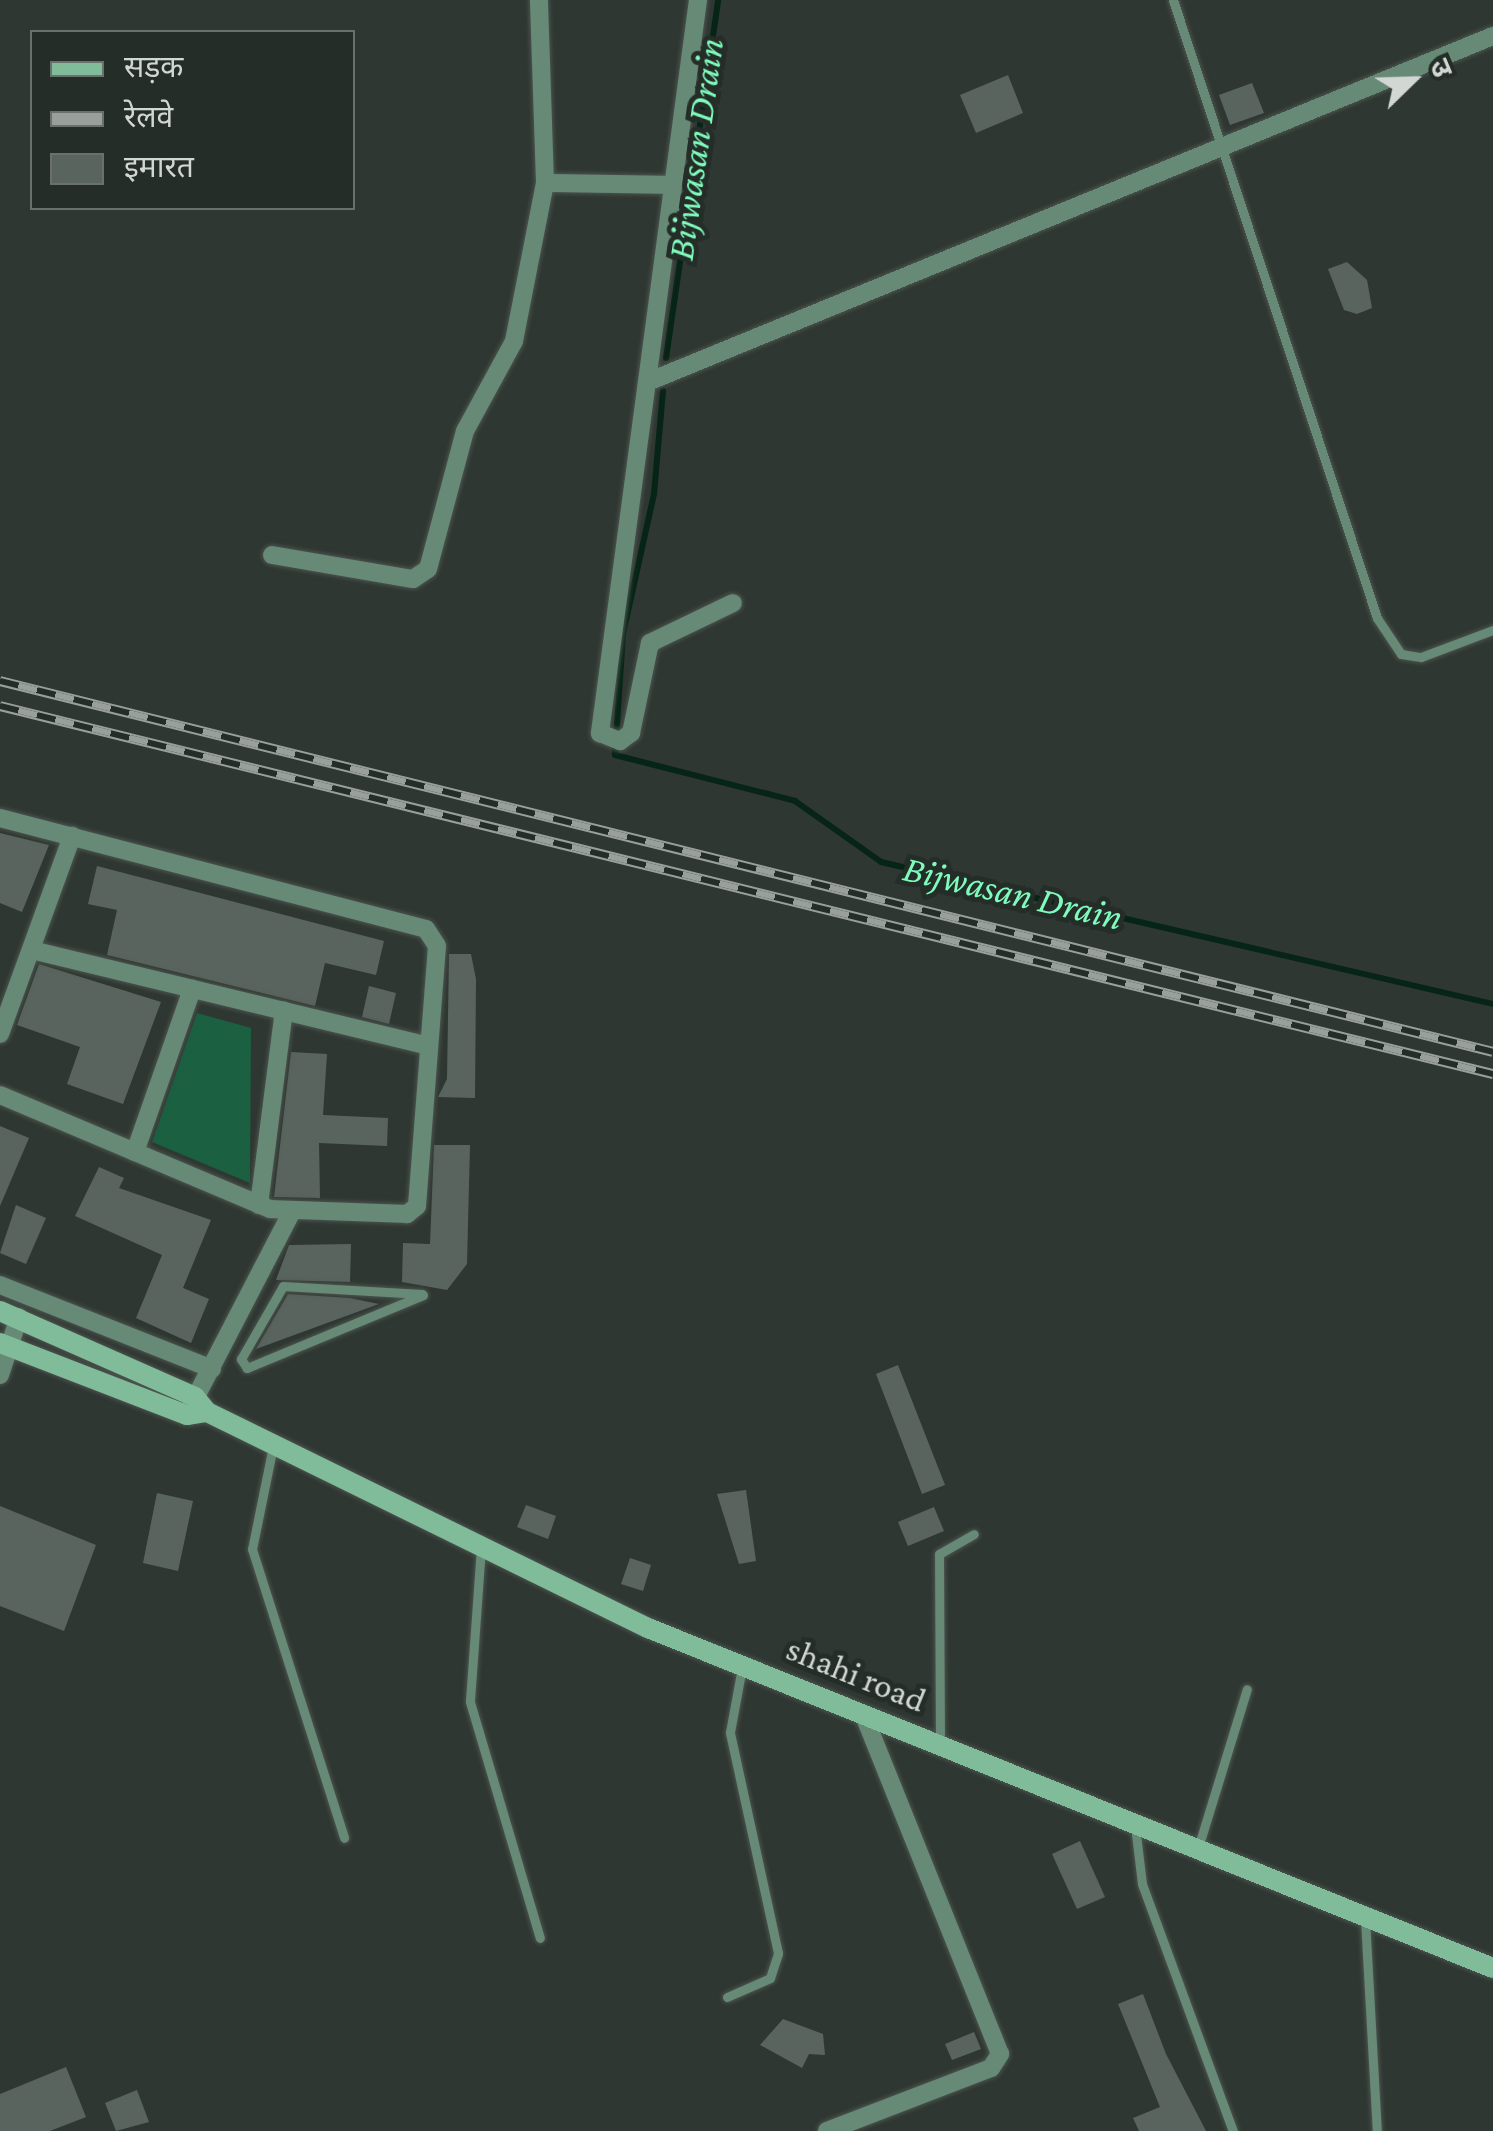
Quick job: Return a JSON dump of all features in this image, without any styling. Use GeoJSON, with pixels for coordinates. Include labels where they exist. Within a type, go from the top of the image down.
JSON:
{"type":"FeatureCollection","features":[{"type":"Feature","properties":{"kind":"street"},"geometry":{"type":"LineString","coordinates":[[272,555],[413,579],[428,568],[465,431],[514,341],[545,184],[540,0]]}},
{"type":"Feature","properties":{"kind":"street"},"geometry":{"type":"LineString","coordinates":[[698,0],[669,184],[650,381],[597,726],[616,740],[632,728],[650,643],[733,603]]}},
{"type":"Feature","properties":{"kind":"street"},"geometry":{"type":"LineString","coordinates":[[650,381],[1493,36]]}},
{"type":"Feature","properties":{"kind":"street"},"geometry":{"type":"LineString","coordinates":[[545,184],[669,184]]}},
{"type":"Feature","properties":{"kind":"street"},"geometry":{"type":"LineString","coordinates":[[0,818],[431,932],[429,1046],[414,1211],[292,1211],[259,1205],[0,1094]]}},
{"type":"Feature","properties":{"kind":"street"},"geometry":{"type":"LineString","coordinates":[[0,1034],[72,836]]}},
{"type":"Feature","properties":{"kind":"street"},"geometry":{"type":"LineString","coordinates":[[32,950],[429,1046]]}},
{"type":"Feature","properties":{"kind":"street"},"geometry":{"type":"LineString","coordinates":[[135,1152],[192,989]]}},
{"type":"Feature","properties":{"kind":"street"},"geometry":{"type":"LineString","coordinates":[[259,1205],[284,1011]]}},
{"type":"Feature","properties":{"kind":"street"},"geometry":{"type":"LineString","coordinates":[[196,1408],[212,1368],[292,1211]]}},
{"type":"Feature","properties":{"kind":"street"},"geometry":{"type":"LineString","coordinates":[[0,1285],[212,1368]]}},
{"type":"Feature","properties":{"kind":"street"},"geometry":{"type":"LineString","coordinates":[[0,1374],[10,1314],[196,1408]]}},
{"type":"Feature","properties":{"kind":"street"},"geometry":{"type":"LineString","coordinates":[[5,1344],[196,1408]]}},
{"type":"Feature","properties":{"kind":"street","name":"shahi road"},"geometry":{"type":"LineString","coordinates":[[196,1408],[480,1547],[742,1664],[1493,1968]]}},
{"type":"Feature","properties":{"kind":"street"},"geometry":{"type":"LineString","coordinates":[[827,2131],[990,2068],[1000,2054],[863,1713]]}},
{"type":"Feature","properties":{"kind":"lane"},"geometry":{"type":"LineString","coordinates":[[1174,0],[1387,636],[1401,654],[1421,657],[1493,630]]}},
{"type":"Feature","properties":{"kind":"lane"},"geometry":{"type":"LineString","coordinates":[[282,1286],[423,1296],[257,1368],[242,1362],[246,1348],[282,1286]]}},
{"type":"Feature","properties":{"kind":"lane"},"geometry":{"type":"LineString","coordinates":[[227,1339],[246,1348]]}},
{"type":"Feature","properties":{"kind":"lane"},"geometry":{"type":"LineString","coordinates":[[274,1443],[252,1549],[344,1838]]}},
{"type":"Feature","properties":{"kind":"lane"},"geometry":{"type":"LineString","coordinates":[[940,1744],[939,1554],[974,1534]]}},
{"type":"Feature","properties":{"kind":"lane"},"geometry":{"type":"LineString","coordinates":[[480,1547],[470,1702],[540,1938]]}},
{"type":"Feature","properties":{"kind":"lane"},"geometry":{"type":"LineString","coordinates":[[726,1998],[770,1978],[778,1952],[730,1732],[742,1664]]}},
{"type":"Feature","properties":{"kind":"lane"},"geometry":{"type":"LineString","coordinates":[[1198,1848],[1248,1689]]}},
{"type":"Feature","properties":{"kind":"lane"},"geometry":{"type":"LineString","coordinates":[[1135,1823],[1142,1884],[1233,2131]]}},
{"type":"Feature","properties":{"kind":"lane"},"geometry":{"type":"LineString","coordinates":[[1365,1916],[1377,2131]]}},
{"type":"Feature","properties":{"kind":"green space"},"geometry":{"type":"Polygon","coordinates":[[[197,1013],[251,1028],[250,1183],[152,1142],[197,1013]]]}},
{"type":"Feature","properties":{"kind":"building"},"geometry":{"type":"Polygon","coordinates":[[[1008,75],[1023,113],[976,133],[960,95],[1008,75]]]}},
{"type":"Feature","properties":{"kind":"building"},"geometry":{"type":"Polygon","coordinates":[[[1252,83],[1264,113],[1230,125],[1219,95],[1252,83]]]}},
{"type":"Feature","properties":{"kind":"building"},"geometry":{"type":"Polygon","coordinates":[[[1347,262],[1367,280],[1372,308],[1357,314],[1344,310],[1328,269],[1347,262]]]}},
{"type":"Feature","properties":{"kind":"building"},"geometry":{"type":"Polygon","coordinates":[[[0,833],[49,845],[22,912],[0,903],[0,833]]]}},
{"type":"Feature","properties":{"kind":"building"},"geometry":{"type":"Polygon","coordinates":[[[97,866],[384,941],[376,975],[325,963],[315,1006],[107,955],[117,910],[88,904],[97,866]]]}},
{"type":"Feature","properties":{"kind":"building"},"geometry":{"type":"Polygon","coordinates":[[[449,954],[471,954],[476,979],[475,1098],[438,1097],[447,1079],[449,954]]]}},
{"type":"Feature","properties":{"kind":"building"},"geometry":{"type":"Polygon","coordinates":[[[39,964],[161,1002],[123,1104],[67,1084],[80,1047],[17,1025],[39,964]]]}},
{"type":"Feature","properties":{"kind":"building"},"geometry":{"type":"Polygon","coordinates":[[[369,986],[396,993],[389,1024],[362,1017],[369,986]]]}},
{"type":"Feature","properties":{"kind":"building"},"geometry":{"type":"Polygon","coordinates":[[[291,1052],[327,1054],[323,1115],[388,1118],[387,1146],[319,1143],[320,1198],[274,1197],[291,1052]]]}},
{"type":"Feature","properties":{"kind":"building"},"geometry":{"type":"Polygon","coordinates":[[[0,1126],[29,1138],[0,1206],[0,1126]]]}},
{"type":"Feature","properties":{"kind":"building"},"geometry":{"type":"Polygon","coordinates":[[[434,1145],[470,1145],[467,1264],[447,1290],[402,1282],[403,1243],[430,1244],[434,1145]]]}},
{"type":"Feature","properties":{"kind":"building"},"geometry":{"type":"Polygon","coordinates":[[[99,1167],[124,1178],[119,1188],[211,1220],[183,1288],[209,1299],[191,1343],[136,1318],[162,1255],[75,1216],[99,1167]]]}},
{"type":"Feature","properties":{"kind":"building"},"geometry":{"type":"Polygon","coordinates":[[[16,1205],[46,1218],[26,1264],[0,1253],[16,1205]]]}},
{"type":"Feature","properties":{"kind":"building"},"geometry":{"type":"Polygon","coordinates":[[[351,1244],[350,1282],[276,1280],[289,1245],[351,1244]]]}},
{"type":"Feature","properties":{"kind":"building"},"geometry":{"type":"Polygon","coordinates":[[[288,1294],[350,1298],[379,1304],[256,1349],[288,1294]]]}},
{"type":"Feature","properties":{"kind":"building"},"geometry":{"type":"Polygon","coordinates":[[[898,1365],[945,1485],[922,1494],[876,1374],[898,1365]]]}},
{"type":"Feature","properties":{"kind":"building"},"geometry":{"type":"Polygon","coordinates":[[[746,1490],[756,1561],[739,1564],[717,1494],[746,1490]]]}},
{"type":"Feature","properties":{"kind":"building"},"geometry":{"type":"Polygon","coordinates":[[[157,1493],[193,1501],[178,1571],[143,1563],[157,1493]]]}},
{"type":"Feature","properties":{"kind":"building"},"geometry":{"type":"Polygon","coordinates":[[[526,1505],[556,1516],[548,1539],[517,1527],[526,1505]]]}},
{"type":"Feature","properties":{"kind":"building"},"geometry":{"type":"Polygon","coordinates":[[[0,1506],[96,1545],[64,1631],[0,1606],[0,1506]]]}},
{"type":"Feature","properties":{"kind":"building"},"geometry":{"type":"Polygon","coordinates":[[[934,1507],[944,1531],[908,1546],[898,1522],[934,1507]]]}},
{"type":"Feature","properties":{"kind":"building"},"geometry":{"type":"Polygon","coordinates":[[[630,1558],[651,1565],[643,1591],[621,1584],[630,1558]]]}},
{"type":"Feature","properties":{"kind":"building"},"geometry":{"type":"Polygon","coordinates":[[[1080,1841],[1105,1897],[1077,1909],[1052,1854],[1080,1841]]]}},
{"type":"Feature","properties":{"kind":"building"},"geometry":{"type":"Polygon","coordinates":[[[1143,1994],[1166,2054],[1206,2131],[1139,2131],[1133,2118],[1160,2107],[1118,2004],[1143,1994]]]}},
{"type":"Feature","properties":{"kind":"building"},"geometry":{"type":"Polygon","coordinates":[[[783,2019],[823,2034],[825,2055],[809,2054],[802,2068],[760,2045],[783,2019]]]}},
{"type":"Feature","properties":{"kind":"building"},"geometry":{"type":"Polygon","coordinates":[[[974,2032],[981,2049],[952,2060],[945,2044],[974,2032]]]}},
{"type":"Feature","properties":{"kind":"building"},"geometry":{"type":"Polygon","coordinates":[[[66,2067],[86,2117],[50,2131],[0,2131],[0,2094],[66,2067]]]}},
{"type":"Feature","properties":{"kind":"building"},"geometry":{"type":"Polygon","coordinates":[[[137,2090],[149,2122],[116,2131],[105,2103],[137,2090]]]}},
{"type":"Feature","properties":{"kind":"waterway","name":"Bijwasan Drain"},"geometry":{"type":"LineString","coordinates":[[666,358],[718,0]]}},
{"type":"Feature","properties":{"kind":"waterway","name":"Bijwasan Drain"},"geometry":{"type":"LineString","coordinates":[[663,391],[654,494],[623,634],[615,755],[795,801],[881,862],[1493,1004]]}},
{"type":"Feature","properties":{"kind":"railway"},"geometry":{"type":"LineString","coordinates":[[0,681],[1493,1052]]}},
{"type":"Feature","properties":{"kind":"railway"},"geometry":{"type":"LineString","coordinates":[[0,706],[1493,1074]]}}]}
